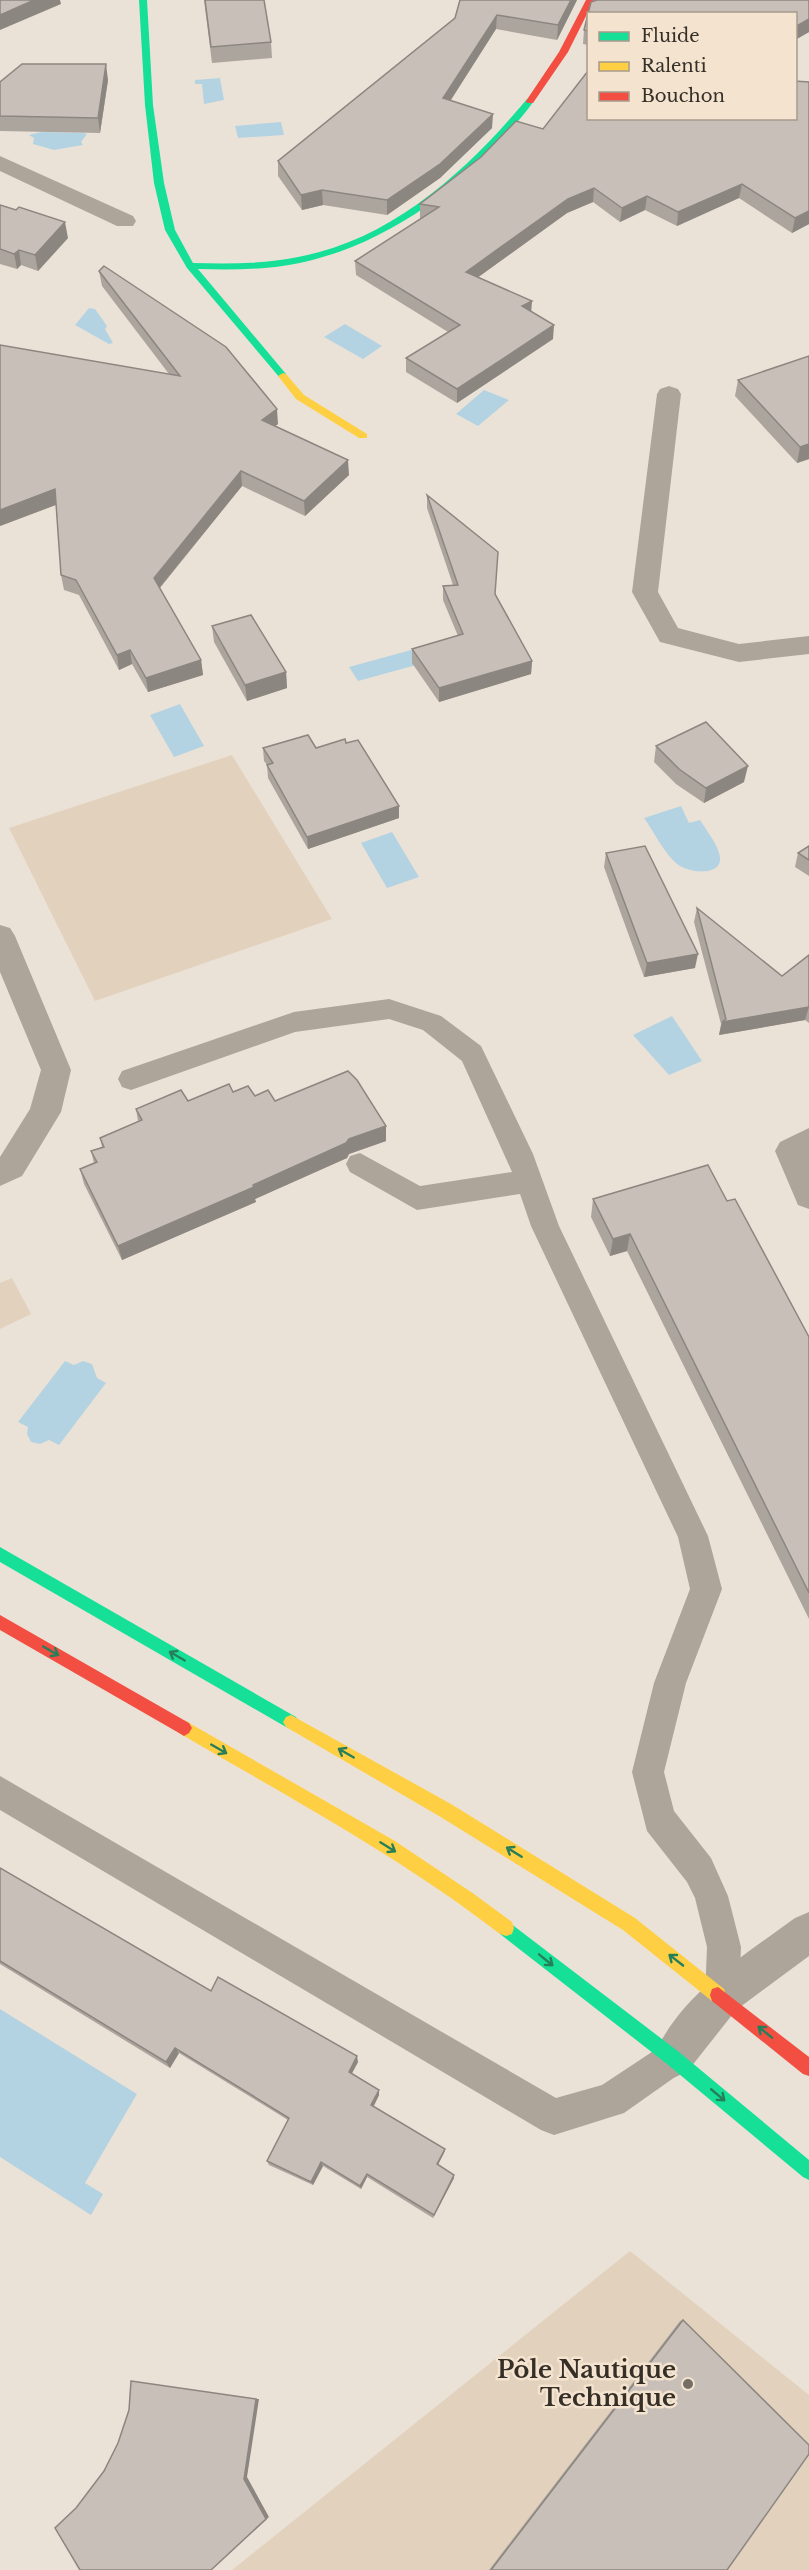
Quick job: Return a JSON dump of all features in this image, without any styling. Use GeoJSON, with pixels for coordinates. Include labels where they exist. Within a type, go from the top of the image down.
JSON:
{"type":"FeatureCollection","features":[{"type":"Feature","properties":{"kind":"street"},"geometry":{"type":"LineString","coordinates":[[142,0],[147,39],[149,105],[159,183],[170,230],[190,266],[300,397],[363,436]]}},
{"type":"Feature","properties":{"kind":"street"},"geometry":{"type":"LineString","coordinates":[[190,266],[249,268],[310,258],[350,246],[387,229],[474,161],[542,87],[566,51],[590,0]]}},
{"type":"Feature","properties":{"kind":"street"},"geometry":{"type":"LineString","coordinates":[[0,163],[125,221]]}},
{"type":"Feature","properties":{"kind":"street"},"geometry":{"type":"LineString","coordinates":[[669,394],[645,592],[669,635],[739,653],[809,645]]}},
{"type":"Feature","properties":{"kind":"street"},"geometry":{"type":"LineString","coordinates":[[0,936],[56,1070],[45,1112],[10,1167],[0,1173]]}},
{"type":"Feature","properties":{"kind":"street"},"geometry":{"type":"LineString","coordinates":[[800,1146],[809,1196]]}},
{"type":"Feature","properties":{"kind":"street"},"geometry":{"type":"LineString","coordinates":[[0,1554],[445,1810],[628,1924],[809,2067]]}},
{"type":"Feature","properties":{"kind":"street"},"geometry":{"type":"LineString","coordinates":[[0,1622],[377,1840],[473,1901],[578,1986],[673,2058],[809,2171]]}},
{"type":"Feature","properties":{"kind":"street"},"geometry":{"type":"LineString","coordinates":[[673,2058],[722,1996],[809,1932]]}},
{"type":"Feature","properties":{"kind":"lane"},"geometry":{"type":"LineString","coordinates":[[131,1079],[294,1022],[389,1009],[432,1023],[472,1054],[529,1181],[544,1226],[693,1536],[706,1589],[670,1683],[648,1773],[659,1819],[699,1870],[711,1896],[724,1947],[722,1996]]}},
{"type":"Feature","properties":{"kind":"lane"},"geometry":{"type":"LineString","coordinates":[[360,1164],[417,1198],[529,1181]]}},
{"type":"Feature","properties":{"kind":"lane"},"geometry":{"type":"LineString","coordinates":[[0,1791],[554,2117],[611,2100],[673,2058]]}},
{"type":"Feature","properties":{"kind":"shaded area"},"geometry":{"type":"Polygon","coordinates":[[[232,755],[332,919],[95,1001],[9,828],[232,755]]]}},
{"type":"Feature","properties":{"kind":"shaded area"},"geometry":{"type":"Polygon","coordinates":[[[12,1278],[31,1314],[0,1329],[0,1283],[12,1278]]]}},
{"type":"Feature","properties":{"kind":"shaded area"},"geometry":{"type":"Polygon","coordinates":[[[630,2251],[809,2395],[809,2570],[232,2570],[630,2251]]]}},
{"type":"Feature","properties":{"kind":"water"},"geometry":{"type":"Polygon","coordinates":[[[220,78],[224,100],[204,104],[202,84],[195,84],[195,80],[220,78]]]}},
{"type":"Feature","properties":{"kind":"water"},"geometry":{"type":"Polygon","coordinates":[[[281,122],[284,135],[238,138],[235,126],[281,122]]]}},
{"type":"Feature","properties":{"kind":"water"},"geometry":{"type":"Polygon","coordinates":[[[41,132],[87,134],[81,142],[83,145],[54,150],[33,144],[34,138],[29,135],[41,132]]]}},
{"type":"Feature","properties":{"kind":"water"},"geometry":{"type":"Polygon","coordinates":[[[89,308],[95,309],[107,326],[105,329],[113,343],[109,344],[75,325],[89,308]]]}},
{"type":"Feature","properties":{"kind":"water"},"geometry":{"type":"Polygon","coordinates":[[[345,324],[382,346],[363,359],[324,337],[345,324]]]}},
{"type":"Feature","properties":{"kind":"water"},"geometry":{"type":"Polygon","coordinates":[[[484,390],[509,400],[478,426],[456,414],[484,390]]]}},
{"type":"Feature","properties":{"kind":"water"},"geometry":{"type":"Polygon","coordinates":[[[422,647],[431,661],[358,681],[349,667],[422,647]]]}},
{"type":"Feature","properties":{"kind":"water"},"geometry":{"type":"Polygon","coordinates":[[[180,704],[204,746],[174,757],[150,715],[180,704]]]}},
{"type":"Feature","properties":{"kind":"water"},"geometry":{"type":"Polygon","coordinates":[[[681,806],[689,823],[700,820],[716,845],[720,861],[718,866],[712,870],[690,870],[677,864],[663,848],[644,818],[681,806]]]}},
{"type":"Feature","properties":{"kind":"water"},"geometry":{"type":"Polygon","coordinates":[[[392,832],[419,877],[387,888],[361,843],[392,832]]]}},
{"type":"Feature","properties":{"kind":"water"},"geometry":{"type":"Polygon","coordinates":[[[672,1016],[702,1061],[669,1075],[633,1035],[672,1016]]]}},
{"type":"Feature","properties":{"kind":"water"},"geometry":{"type":"Polygon","coordinates":[[[65,1361],[74,1365],[83,1361],[92,1364],[97,1378],[106,1383],[59,1445],[49,1440],[40,1444],[31,1442],[27,1434],[28,1427],[18,1422],[65,1361]]]}},
{"type":"Feature","properties":{"kind":"water"},"geometry":{"type":"Polygon","coordinates":[[[0,2009],[137,2094],[85,2183],[103,2194],[91,2215],[0,2157],[0,2009]]]}},
{"type":"Feature","properties":{"kind":"building"},"geometry":{"type":"Polygon","coordinates":[[[0,0],[34,0],[0,15],[0,0]]]}},
{"type":"Feature","properties":{"kind":"building"},"geometry":{"type":"Polygon","coordinates":[[[205,0],[264,0],[271,42],[211,47],[205,0]]]}},
{"type":"Feature","properties":{"kind":"building"},"geometry":{"type":"Polygon","coordinates":[[[460,0],[571,0],[558,25],[497,15],[443,98],[493,114],[440,164],[387,200],[322,190],[301,195],[278,161],[455,18],[460,0]]]}},
{"type":"Feature","properties":{"kind":"building"},"geometry":{"type":"Polygon","coordinates":[[[597,0],[809,0],[809,19],[797,26],[797,12],[588,12],[591,2],[597,0]]]}},
{"type":"Feature","properties":{"kind":"building"},"geometry":{"type":"Polygon","coordinates":[[[22,64],[106,64],[98,118],[0,116],[0,82],[22,64]]]}},
{"type":"Feature","properties":{"kind":"building"},"geometry":{"type":"Polygon","coordinates":[[[587,72],[587,120],[797,120],[797,81],[809,82],[809,211],[795,218],[742,184],[678,212],[647,196],[622,208],[594,188],[568,199],[466,272],[532,301],[522,306],[554,325],[457,389],[406,358],[460,325],[355,261],[439,207],[420,204],[481,157],[516,121],[543,129],[587,72]]]}},
{"type":"Feature","properties":{"kind":"building"},"geometry":{"type":"Polygon","coordinates":[[[0,205],[16,210],[19,207],[65,222],[35,255],[19,250],[14,254],[0,249],[0,205]]]}},
{"type":"Feature","properties":{"kind":"building"},"geometry":{"type":"Polygon","coordinates":[[[104,266],[226,347],[277,409],[262,420],[348,460],[304,501],[241,471],[154,578],[201,660],[146,678],[130,650],[117,655],[76,580],[61,575],[55,489],[0,510],[0,345],[180,376],[99,271],[104,266]]]}},
{"type":"Feature","properties":{"kind":"building"},"geometry":{"type":"Polygon","coordinates":[[[809,356],[809,444],[800,447],[738,380],[809,356]]]}},
{"type":"Feature","properties":{"kind":"building"},"geometry":{"type":"Polygon","coordinates":[[[427,495],[498,552],[495,594],[532,661],[439,688],[412,649],[463,634],[443,586],[458,585],[427,495]]]}},
{"type":"Feature","properties":{"kind":"building"},"geometry":{"type":"Polygon","coordinates":[[[251,615],[286,672],[245,685],[212,626],[251,615]]]}},
{"type":"Feature","properties":{"kind":"building"},"geometry":{"type":"Polygon","coordinates":[[[706,722],[748,766],[706,788],[679,769],[656,746],[706,722]]]}},
{"type":"Feature","properties":{"kind":"building"},"geometry":{"type":"Polygon","coordinates":[[[308,735],[316,748],[345,739],[346,743],[358,740],[399,806],[307,837],[267,765],[273,763],[263,748],[308,735]]]}},
{"type":"Feature","properties":{"kind":"building"},"geometry":{"type":"Polygon","coordinates":[[[645,846],[698,954],[647,963],[606,853],[645,846]]]}},
{"type":"Feature","properties":{"kind":"building"},"geometry":{"type":"Polygon","coordinates":[[[809,846],[809,860],[798,853],[809,846]]]}},
{"type":"Feature","properties":{"kind":"building"},"geometry":{"type":"Polygon","coordinates":[[[697,908],[782,976],[809,955],[809,1007],[722,1022],[726,1019],[697,908]]]}},
{"type":"Feature","properties":{"kind":"building"},"geometry":{"type":"Polygon","coordinates":[[[348,1071],[357,1080],[386,1126],[349,1139],[346,1143],[253,1185],[254,1187],[118,1246],[80,1169],[97,1162],[91,1151],[104,1147],[100,1138],[142,1120],[136,1109],[181,1090],[188,1101],[229,1084],[233,1092],[248,1086],[255,1096],[268,1090],[275,1101],[348,1071]]]}},
{"type":"Feature","properties":{"kind":"building"},"geometry":{"type":"Polygon","coordinates":[[[708,1165],[727,1201],[735,1199],[809,1337],[809,1593],[630,1234],[613,1239],[593,1199],[708,1165]]]}},
{"type":"Feature","properties":{"kind":"building"},"geometry":{"type":"Polygon","coordinates":[[[0,1868],[211,1991],[218,1977],[357,2056],[349,2072],[379,2090],[371,2105],[445,2149],[437,2164],[454,2175],[434,2215],[367,2174],[360,2186],[321,2162],[311,2182],[267,2161],[289,2118],[175,2048],[166,2062],[0,1961],[0,1868]]]}},
{"type":"Feature","properties":{"kind":"building","name":"Pôle Nautique Technique"},"geometry":{"type":"Polygon","coordinates":[[[683,2320],[809,2445],[809,2454],[727,2570],[491,2570],[683,2320]]]}},
{"type":"Feature","properties":{"kind":"building"},"geometry":{"type":"Polygon","coordinates":[[[131,2381],[256,2399],[244,2479],[266,2519],[211,2570],[80,2570],[55,2528],[76,2508],[104,2471],[118,2443],[129,2410],[131,2381]]]}},
{"type":"Feature","properties":{"kind":"traffic: fast"},"geometry":{"type":"LineString","coordinates":[[143,0],[149,105],[159,183],[170,230],[190,266],[283,376]]}},
{"type":"Feature","properties":{"kind":"traffic: fast"},"geometry":{"type":"LineString","coordinates":[[190,266],[252,266],[283,263],[345,247],[375,233],[405,216],[461,174],[486,151],[530,101]]}},
{"type":"Feature","properties":{"kind":"traffic: fast"},"geometry":{"type":"LineString","coordinates":[[0,1554],[291,1722]]}},
{"type":"Feature","properties":{"kind":"traffic: fast"},"geometry":{"type":"LineString","coordinates":[[506,1928],[673,2058],[809,2171]]}},
{"type":"Feature","properties":{"kind":"traffic: slow"},"geometry":{"type":"LineString","coordinates":[[283,376],[300,397],[363,436]]}},
{"type":"Feature","properties":{"kind":"traffic: slow"},"geometry":{"type":"LineString","coordinates":[[291,1722],[445,1810],[629,1924],[718,1995]]}},
{"type":"Feature","properties":{"kind":"traffic: slow"},"geometry":{"type":"LineString","coordinates":[[184,1728],[390,1847],[430,1872],[506,1928]]}},
{"type":"Feature","properties":{"kind":"traffic: jam"},"geometry":{"type":"LineString","coordinates":[[530,101],[563,52],[590,0]]}},
{"type":"Feature","properties":{"kind":"traffic: jam"},"geometry":{"type":"LineString","coordinates":[[0,1622],[184,1728]]}},
{"type":"Feature","properties":{"kind":"traffic: jam"},"geometry":{"type":"LineString","coordinates":[[718,1995],[809,2068]]}},
{"type":"Feature","properties":{"kind":"place","name":"Pôle Nautique Technique"},"geometry":{"type":"Point","coordinates":[688,2384]}}]}
